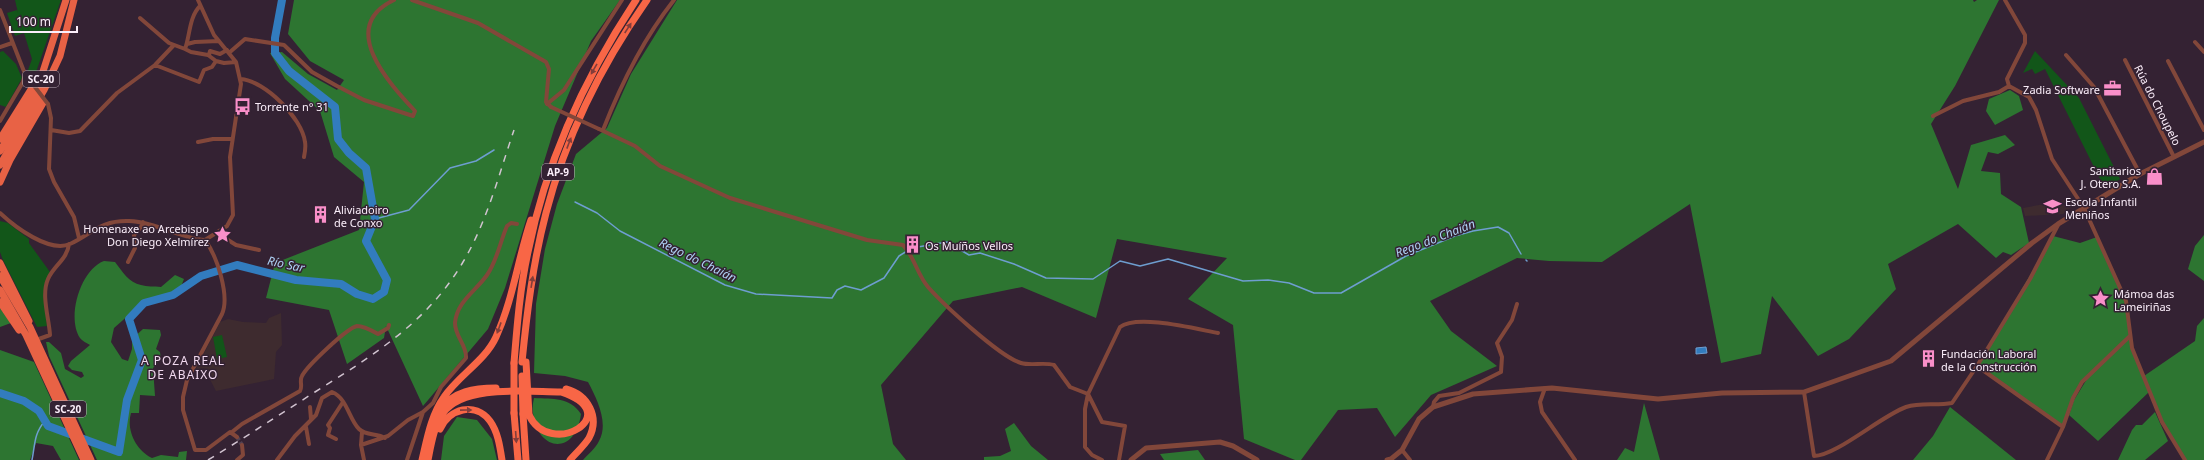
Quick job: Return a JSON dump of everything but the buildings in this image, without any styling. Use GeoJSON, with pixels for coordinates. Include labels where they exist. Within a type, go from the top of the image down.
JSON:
{"type":"FeatureCollection","features":[{"type":"Feature","properties":{"kind":"highway","name":"SC-20"},"geometry":{"type":"LineString","coordinates":[[0,151],[37,90],[66,0]]}},
{"type":"Feature","properties":{"kind":"highway","name":"SC-20"},"geometry":{"type":"LineString","coordinates":[[0,165],[37,105],[60,56],[74,0]]}},
{"type":"Feature","properties":{"kind":"highway","name":"AP-9"},"geometry":{"type":"LineString","coordinates":[[518,460],[514,413],[514,363],[518,312],[527,253],[554,158],[573,110],[592,74],[636,0]]}},
{"type":"Feature","properties":{"kind":"highway","name":"AP-9"},"geometry":{"type":"LineString","coordinates":[[526,460],[524,362],[528,306],[536,253],[547,207],[577,123],[599,78],[628,27],[647,0]]}},
{"type":"Feature","properties":{"kind":"highway"},"geometry":{"type":"LineString","coordinates":[[0,139],[33,87],[52,46]]}},
{"type":"Feature","properties":{"kind":"highway"},"geometry":{"type":"LineString","coordinates":[[0,182],[48,94],[59,65],[60,56]]}},
{"type":"Feature","properties":{"kind":"highway"},"geometry":{"type":"LineString","coordinates":[[422,460],[434,415],[444,396],[484,355],[496,338],[506,310],[527,232],[547,171],[554,158]]}},
{"type":"Feature","properties":{"kind":"highway"},"geometry":{"type":"LineString","coordinates":[[0,263],[27,314],[30,327]]}},
{"type":"Feature","properties":{"kind":"highway","name":"SC-20"},"geometry":{"type":"LineString","coordinates":[[0,276],[36,340],[41,359],[84,460]]}},
{"type":"Feature","properties":{"kind":"highway","name":"SC-20"},"geometry":{"type":"LineString","coordinates":[[0,290],[33,349],[41,359],[91,460]]}},
{"type":"Feature","properties":{"kind":"highway"},"geometry":{"type":"LineString","coordinates":[[0,302],[33,349]]}},
{"type":"Feature","properties":{"kind":"highway"},"geometry":{"type":"LineString","coordinates":[[431,425],[448,401],[464,391],[481,388],[562,388],[574,391],[586,402],[593,421],[588,439],[570,460]]}},
{"type":"Feature","properties":{"kind":"highway"},"geometry":{"type":"LineString","coordinates":[[429,460],[435,430],[443,414],[460,399],[481,393],[561,392],[572,396],[585,408],[588,420],[583,437],[569,447]]}},
{"type":"Feature","properties":{"kind":"highway"},"geometry":{"type":"LineString","coordinates":[[429,460],[438,435],[448,416],[455,411],[469,409],[476,411],[490,421],[498,439],[502,460]]}},
{"type":"Feature","properties":{"kind":"highway"},"geometry":{"type":"LineString","coordinates":[[526,414],[533,431],[537,435]]}},
{"type":"Feature","properties":{"kind":"street"},"geometry":{"type":"LineString","coordinates":[[0,213],[44,242],[56,246],[69,244],[93,229],[109,223],[126,221],[143,222],[205,240],[217,234],[227,226],[233,215],[230,162],[241,79],[236,62],[229,51],[218,41],[208,25],[198,0]]}},
{"type":"Feature","properties":{"kind":"street"},"geometry":{"type":"LineString","coordinates":[[209,55],[210,51],[220,54],[229,51],[245,40],[286,46],[312,72],[344,90],[378,105],[406,115],[414,116],[415,111],[395,88],[374,59],[368,40],[368,32],[373,19],[382,8],[394,0]]}},
{"type":"Feature","properties":{"kind":"street"},"geometry":{"type":"LineString","coordinates":[[412,0],[478,23],[546,62],[549,69],[547,104]]}},
{"type":"Feature","properties":{"kind":"street"},"geometry":{"type":"LineString","coordinates":[[547,104],[564,90],[622,0]]}},
{"type":"Feature","properties":{"kind":"street"},"geometry":{"type":"LineString","coordinates":[[601,130],[632,65],[646,40],[674,0]]}},
{"type":"Feature","properties":{"kind":"street"},"geometry":{"type":"LineString","coordinates":[[2005,0],[2025,35],[2025,43],[2007,79],[2008,86]]}},
{"type":"Feature","properties":{"kind":"street"},"geometry":{"type":"LineString","coordinates":[[185,49],[187,44],[187,35],[195,11],[200,6]]}},
{"type":"Feature","properties":{"kind":"street"},"geometry":{"type":"LineString","coordinates":[[0,10],[25,74],[51,110],[50,173],[74,217],[79,238]]}},
{"type":"Feature","properties":{"kind":"street"},"geometry":{"type":"LineString","coordinates":[[140,18],[174,46],[209,55],[216,61],[224,63],[236,62]]}},
{"type":"Feature","properties":{"kind":"street"},"geometry":{"type":"LineString","coordinates":[[187,44],[195,42],[218,41]]}},
{"type":"Feature","properties":{"kind":"street"},"geometry":{"type":"LineString","coordinates":[[2195,42],[2204,52]]}},
{"type":"Feature","properties":{"kind":"street"},"geometry":{"type":"LineString","coordinates":[[0,47],[12,43]]}},
{"type":"Feature","properties":{"kind":"street"},"geometry":{"type":"LineString","coordinates":[[51,130],[69,133],[80,131],[117,92],[155,65],[174,46]]}},
{"type":"Feature","properties":{"kind":"street"},"geometry":{"type":"LineString","coordinates":[[2066,55],[2094,87],[2140,174]]}},
{"type":"Feature","properties":{"kind":"street","name":"Rúa do Choupelo"},"geometry":{"type":"LineString","coordinates":[[2125,60],[2174,157]]}},
{"type":"Feature","properties":{"kind":"street"},"geometry":{"type":"LineString","coordinates":[[155,65],[199,82],[204,70],[212,67],[216,61]]}},
{"type":"Feature","properties":{"kind":"street"},"geometry":{"type":"LineString","coordinates":[[2168,61],[2204,130]]}},
{"type":"Feature","properties":{"kind":"street"},"geometry":{"type":"LineString","coordinates":[[0,121],[23,82],[25,74]]}},
{"type":"Feature","properties":{"kind":"street"},"geometry":{"type":"LineString","coordinates":[[241,79],[254,83],[272,95],[286,108],[304,136],[306,147],[304,157]]}},
{"type":"Feature","properties":{"kind":"street"},"geometry":{"type":"LineString","coordinates":[[1933,116],[1963,101],[1999,92],[2008,86]]}},
{"type":"Feature","properties":{"kind":"street"},"geometry":{"type":"LineString","coordinates":[[2008,86],[2029,97],[2036,110],[2052,160],[2084,208],[2126,301],[2132,348],[2162,422],[2185,460]]}},
{"type":"Feature","properties":{"kind":"street"},"geometry":{"type":"LineString","coordinates":[[547,104],[635,146],[660,166],[730,198],[867,240],[899,243],[908,250],[927,286],[948,308],[1003,353],[1020,362],[1054,365],[1070,387],[1088,394],[1102,422],[1125,427],[1119,460]]}},
{"type":"Feature","properties":{"kind":"street"},"geometry":{"type":"LineString","coordinates":[[198,142],[213,139],[232,139]]}},
{"type":"Feature","properties":{"kind":"street"},"geometry":{"type":"LineString","coordinates":[[1390,460],[1402,450],[1419,419],[1433,407],[1473,394],[1545,388],[1658,399],[1722,393],[1804,392],[1891,361],[2032,243],[2058,224],[2140,174],[2204,142]]}},
{"type":"Feature","properties":{"kind":"street"},"geometry":{"type":"LineString","coordinates":[[0,217],[5,217]]}},
{"type":"Feature","properties":{"kind":"street"},"geometry":{"type":"LineString","coordinates":[[128,262],[135,248],[134,235],[141,227],[143,222]]}},
{"type":"Feature","properties":{"kind":"street"},"geometry":{"type":"LineString","coordinates":[[361,445],[385,438],[408,420],[423,412],[433,403],[441,387],[466,358],[466,352],[457,335],[457,314],[472,289],[486,275],[507,226],[511,223],[517,224]]}},
{"type":"Feature","properties":{"kind":"street"},"geometry":{"type":"LineString","coordinates":[[1804,392],[1814,458],[1834,450],[1869,427],[1906,407],[1923,404],[1938,406],[1952,403],[1977,366],[2030,278],[2058,224]]}},
{"type":"Feature","properties":{"kind":"street"},"geometry":{"type":"LineString","coordinates":[[217,234],[236,245],[259,250]]}},
{"type":"Feature","properties":{"kind":"street"},"geometry":{"type":"LineString","coordinates":[[205,240],[215,259],[226,299],[225,307],[187,380],[182,406],[195,450],[206,450],[226,434],[232,432],[236,427],[300,391],[303,375],[321,353],[351,328],[358,326],[365,327],[378,334],[388,328],[389,325]]}},
{"type":"Feature","properties":{"kind":"street"},"geometry":{"type":"LineString","coordinates":[[36,340],[50,335],[46,285],[50,275],[67,255],[69,244]]}},
{"type":"Feature","properties":{"kind":"street"},"geometry":{"type":"LineString","coordinates":[[1433,407],[1434,402],[1439,396],[1459,393],[1501,372],[1502,357],[1497,343],[1512,320],[1517,304]]}},
{"type":"Feature","properties":{"kind":"street"},"geometry":{"type":"LineString","coordinates":[[1102,460],[1092,455],[1085,444],[1085,409],[1088,394],[1116,331],[1126,323],[1141,321],[1218,333]]}},
{"type":"Feature","properties":{"kind":"street"},"geometry":{"type":"LineString","coordinates":[[2047,460],[2063,427],[2073,398],[2082,382],[2130,336]]}},
{"type":"Feature","properties":{"kind":"street"},"geometry":{"type":"LineString","coordinates":[[1977,366],[2063,427]]}},
{"type":"Feature","properties":{"kind":"street"},"geometry":{"type":"LineString","coordinates":[[1545,388],[1540,402],[1542,412],[1575,460]]}},
{"type":"Feature","properties":{"kind":"street"},"geometry":{"type":"LineString","coordinates":[[278,460],[295,436],[306,428],[311,419],[316,415],[322,398],[332,392],[343,402],[355,425],[362,432],[381,435],[385,438]]}},
{"type":"Feature","properties":{"kind":"street"},"geometry":{"type":"LineString","coordinates":[[336,439],[328,435],[330,428],[328,424],[343,402]]}},
{"type":"Feature","properties":{"kind":"street"},"geometry":{"type":"LineString","coordinates":[[310,407],[311,419]]}},
{"type":"Feature","properties":{"kind":"street"},"geometry":{"type":"LineString","coordinates":[[407,460],[423,412]]}},
{"type":"Feature","properties":{"kind":"street"},"geometry":{"type":"LineString","coordinates":[[306,428],[309,444]]}},
{"type":"Feature","properties":{"kind":"street"},"geometry":{"type":"LineString","coordinates":[[232,432],[237,437]]}},
{"type":"Feature","properties":{"kind":"street"},"geometry":{"type":"LineString","coordinates":[[362,432],[361,445],[364,460]]}},
{"type":"Feature","properties":{"kind":"street"},"geometry":{"type":"LineString","coordinates":[[1131,460],[1146,448],[1220,442],[1233,446],[1257,460]]}},
{"type":"Feature","properties":{"kind":"street"},"geometry":{"type":"LineString","coordinates":[[237,460],[243,455],[242,445]]}},
{"type":"Feature","properties":{"kind":"street"},"geometry":{"type":"LineString","coordinates":[[1402,450],[1410,460]]}},
{"type":"Feature","properties":{"kind":"shaded area","name":"Escola Infantil Meniños"},"geometry":{"type":"Polygon","coordinates":[[[2071,199],[2074,205],[2063,214],[2025,216],[2023,208],[2071,199]]]}},
{"type":"Feature","properties":{"kind":"shaded area"},"geometry":{"type":"Polygon","coordinates":[[[281,313],[282,345],[276,352],[274,379],[216,391],[204,368],[195,371],[220,322],[228,319],[243,322],[266,323],[269,318],[281,313]]]}},
{"type":"Feature","properties":{"kind":"green space"},"geometry":{"type":"Polygon","coordinates":[[[15,0],[61,0],[34,78],[28,70],[32,59],[24,33],[15,36],[7,13],[17,10],[18,13],[15,0]]]}},
{"type":"Feature","properties":{"kind":"green space"},"geometry":{"type":"Polygon","coordinates":[[[294,0],[620,0],[591,41],[555,126],[505,288],[488,329],[423,406],[386,326],[384,338],[347,364],[329,310],[266,298],[275,263],[359,230],[364,182],[334,157],[320,111],[285,79],[270,53],[282,52],[308,74],[337,90],[344,80],[310,61],[288,34],[294,0]]]}},
{"type":"Feature","properties":{"kind":"green space"},"geometry":{"type":"Polygon","coordinates":[[[677,0],[1973,0],[1974,2],[1977,0],[1999,0],[1955,86],[1931,124],[1958,189],[1971,145],[2005,135],[2015,145],[1998,154],[1988,152],[1981,171],[2000,173],[2001,194],[2021,207],[2029,243],[2011,255],[2003,252],[1996,258],[1958,224],[1888,264],[1896,289],[1849,339],[1818,356],[1772,296],[1761,354],[1721,363],[1690,204],[1602,262],[1549,261],[1517,258],[1430,301],[1451,331],[1497,366],[1431,395],[1395,437],[1377,408],[1338,410],[1301,460],[1295,460],[1244,439],[1233,325],[1188,299],[1227,258],[1117,239],[1096,318],[1022,287],[953,301],[881,385],[893,444],[906,460],[583,460],[598,444],[603,427],[601,411],[588,382],[565,376],[534,373],[536,304],[545,249],[557,204],[576,154],[607,128],[631,74],[677,0]]]}},
{"type":"Feature","properties":{"kind":"green space"},"geometry":{"type":"Polygon","coordinates":[[[3,51],[16,64],[22,78],[6,107],[0,105],[0,52],[3,51]]]}},
{"type":"Feature","properties":{"kind":"green space"},"geometry":{"type":"Polygon","coordinates":[[[2035,51],[2079,98],[2120,179],[2105,189],[2045,69],[2035,74],[2032,69],[2023,73],[2035,51]]]}},
{"type":"Feature","properties":{"kind":"green space"},"geometry":{"type":"Polygon","coordinates":[[[2010,90],[2019,96],[2023,110],[1995,125],[1986,111],[1989,99],[2010,90]]]}},
{"type":"Feature","properties":{"kind":"green space"},"geometry":{"type":"Polygon","coordinates":[[[0,221],[8,223],[29,239],[29,243],[50,272],[44,289],[47,326],[37,327],[3,260],[0,252],[0,221]]]}},
{"type":"Feature","properties":{"kind":"green space"},"geometry":{"type":"Polygon","coordinates":[[[2204,235],[2204,281],[2188,269],[2195,246],[2204,235]]]}},
{"type":"Feature","properties":{"kind":"green space"},"geometry":{"type":"Polygon","coordinates":[[[2053,236],[2080,243],[2097,237],[2126,301],[2133,351],[2144,376],[2195,341],[2197,326],[2204,318],[2204,460],[2185,460],[2162,422],[2150,391],[2098,441],[2069,415],[2074,400],[2087,379],[2079,387],[2063,427],[1977,366],[2053,236]]]}},
{"type":"Feature","properties":{"kind":"green space"},"geometry":{"type":"Polygon","coordinates":[[[104,261],[115,262],[129,279],[143,286],[161,287],[175,275],[184,279],[180,289],[171,294],[154,298],[139,306],[114,328],[111,342],[122,359],[128,361],[132,349],[132,339],[143,329],[160,330],[161,335],[156,349],[160,352],[161,359],[153,368],[155,396],[140,395],[139,413],[131,413],[131,433],[141,450],[152,458],[161,455],[178,457],[179,452],[187,451],[186,460],[97,460],[49,356],[46,342],[49,342],[61,353],[65,369],[81,378],[84,376],[82,372],[72,370],[68,366],[71,361],[90,345],[80,338],[76,329],[75,307],[78,295],[89,273],[104,261]]]}},
{"type":"Feature","properties":{"kind":"green space"},"geometry":{"type":"Polygon","coordinates":[[[0,308],[11,323],[0,327],[0,308]]]}},
{"type":"Feature","properties":{"kind":"green space"},"geometry":{"type":"Polygon","coordinates":[[[222,335],[227,357],[217,359],[213,337],[222,335]]]}},
{"type":"Feature","properties":{"kind":"green space"},"geometry":{"type":"Polygon","coordinates":[[[0,350],[34,362],[79,460],[61,460],[53,446],[36,443],[30,460],[0,460],[0,350]]]}},
{"type":"Feature","properties":{"kind":"green space"},"geometry":{"type":"Polygon","coordinates":[[[534,398],[560,400],[572,404],[577,408],[581,414],[577,428],[572,437],[564,443],[556,444],[548,441],[541,435],[536,426],[533,413],[534,398]]]}},
{"type":"Feature","properties":{"kind":"green space"},"geometry":{"type":"Polygon","coordinates":[[[1644,403],[1660,460],[1617,460],[1625,448],[1634,452],[1644,403]]]}},
{"type":"Feature","properties":{"kind":"green space"},"geometry":{"type":"Polygon","coordinates":[[[1950,407],[2016,460],[1913,460],[1933,436],[1950,407]]]}},
{"type":"Feature","properties":{"kind":"green space"},"geometry":{"type":"Polygon","coordinates":[[[2155,412],[2168,441],[2145,460],[2118,460],[2132,430],[2136,425],[2142,425],[2155,412]]]}},
{"type":"Feature","properties":{"kind":"green space"},"geometry":{"type":"Polygon","coordinates":[[[457,417],[477,420],[492,439],[497,460],[441,460],[444,436],[457,417]]]}},
{"type":"Feature","properties":{"kind":"green space"},"geometry":{"type":"Polygon","coordinates":[[[1014,423],[1031,446],[1048,460],[984,460],[984,457],[1000,456],[1011,451],[1005,429],[1014,423]]]}},
{"type":"Feature","properties":{"kind":"green space"},"geometry":{"type":"Polygon","coordinates":[[[1198,450],[1205,460],[1164,460],[1160,454],[1198,450]]]}},
{"type":"Feature","properties":{"kind":"water"},"geometry":{"type":"Polygon","coordinates":[[[1706,347],[1707,353],[1696,354],[1696,348],[1706,347]]]}},
{"type":"Feature","properties":{"kind":"waterway","name":"Río Sar"},"geometry":{"type":"LineString","coordinates":[[0,393],[24,401],[39,411],[48,426],[119,452],[127,400],[142,360],[129,319],[144,303],[173,295],[201,276],[237,265],[296,280],[341,284],[357,294],[373,299],[384,292],[387,280],[366,241],[375,219],[366,168],[349,153],[338,139],[335,107],[289,71],[275,53],[275,38],[282,0]]}},
{"type":"Feature","properties":{"kind":"waterway","name":"Rego do Chaián"},"geometry":{"type":"LineString","coordinates":[[375,219],[409,210],[450,168],[476,161],[494,150]]}},
{"type":"Feature","properties":{"kind":"waterway","name":"Rego do Chaián"},"geometry":{"type":"LineString","coordinates":[[575,202],[597,213],[620,231],[725,285],[756,294],[832,298],[837,290],[845,286],[861,290],[884,278],[899,256],[912,248],[947,242],[969,255],[980,253],[1014,264],[1046,278],[1093,279],[1120,261],[1140,266],[1168,259],[1243,281],[1268,280],[1289,283],[1314,293],[1341,293],[1406,256],[1455,236],[1473,231],[1498,227],[1509,233],[1521,254]]}},
{"type":"Feature","properties":{"kind":"waterway"},"geometry":{"type":"LineString","coordinates":[[32,460],[37,435],[45,421]]}},
{"type":"Feature","properties":{"kind":"tunnel"},"geometry":{"type":"LineString","coordinates":[[237,437],[242,445]]}},
{"type":"Feature","properties":{"kind":"railway"},"geometry":{"type":"LineString","coordinates":[[208,460],[378,351],[416,320],[433,303],[463,262],[479,231],[492,198],[514,130]]}},
{"type":"Feature","properties":{"kind":"place","name":"Zadia Software"},"geometry":{"type":"Point","coordinates":[2113,89]}},
{"type":"Feature","properties":{"kind":"place","name":"Torrente n° 31"},"geometry":{"type":"Point","coordinates":[242,106]}},
{"type":"Feature","properties":{"kind":"place","name":"Sanitarios J. Otero S.A."},"geometry":{"type":"Point","coordinates":[2154,176]}},
{"type":"Feature","properties":{"kind":"place","name":"Escola Infantil Meniños"},"geometry":{"type":"Point","coordinates":[2052,207]}},
{"type":"Feature","properties":{"kind":"place","name":"Aliviadoiro de Conxo"},"geometry":{"type":"Point","coordinates":[321,215]}},
{"type":"Feature","properties":{"kind":"place","name":"Homenaxe ao Arcebispo Don Diego Xelmírez"},"geometry":{"type":"Point","coordinates":[222,234]}},
{"type":"Feature","properties":{"kind":"place","name":"Os Muíños Vellos"},"geometry":{"type":"Point","coordinates":[912,245]}},
{"type":"Feature","properties":{"kind":"place","name":"Mámoa das Lameiriñas"},"geometry":{"type":"Point","coordinates":[2101,299]}},
{"type":"Feature","properties":{"kind":"place","name":"Fundación Laboral de la Construcción"},"geometry":{"type":"Point","coordinates":[1928,359]}},
{"type":"Feature","properties":{"kind":"district","name":"A POZA REAL DE ABAIXO"},"geometry":{"type":"Point","coordinates":[183,367]}}]}
